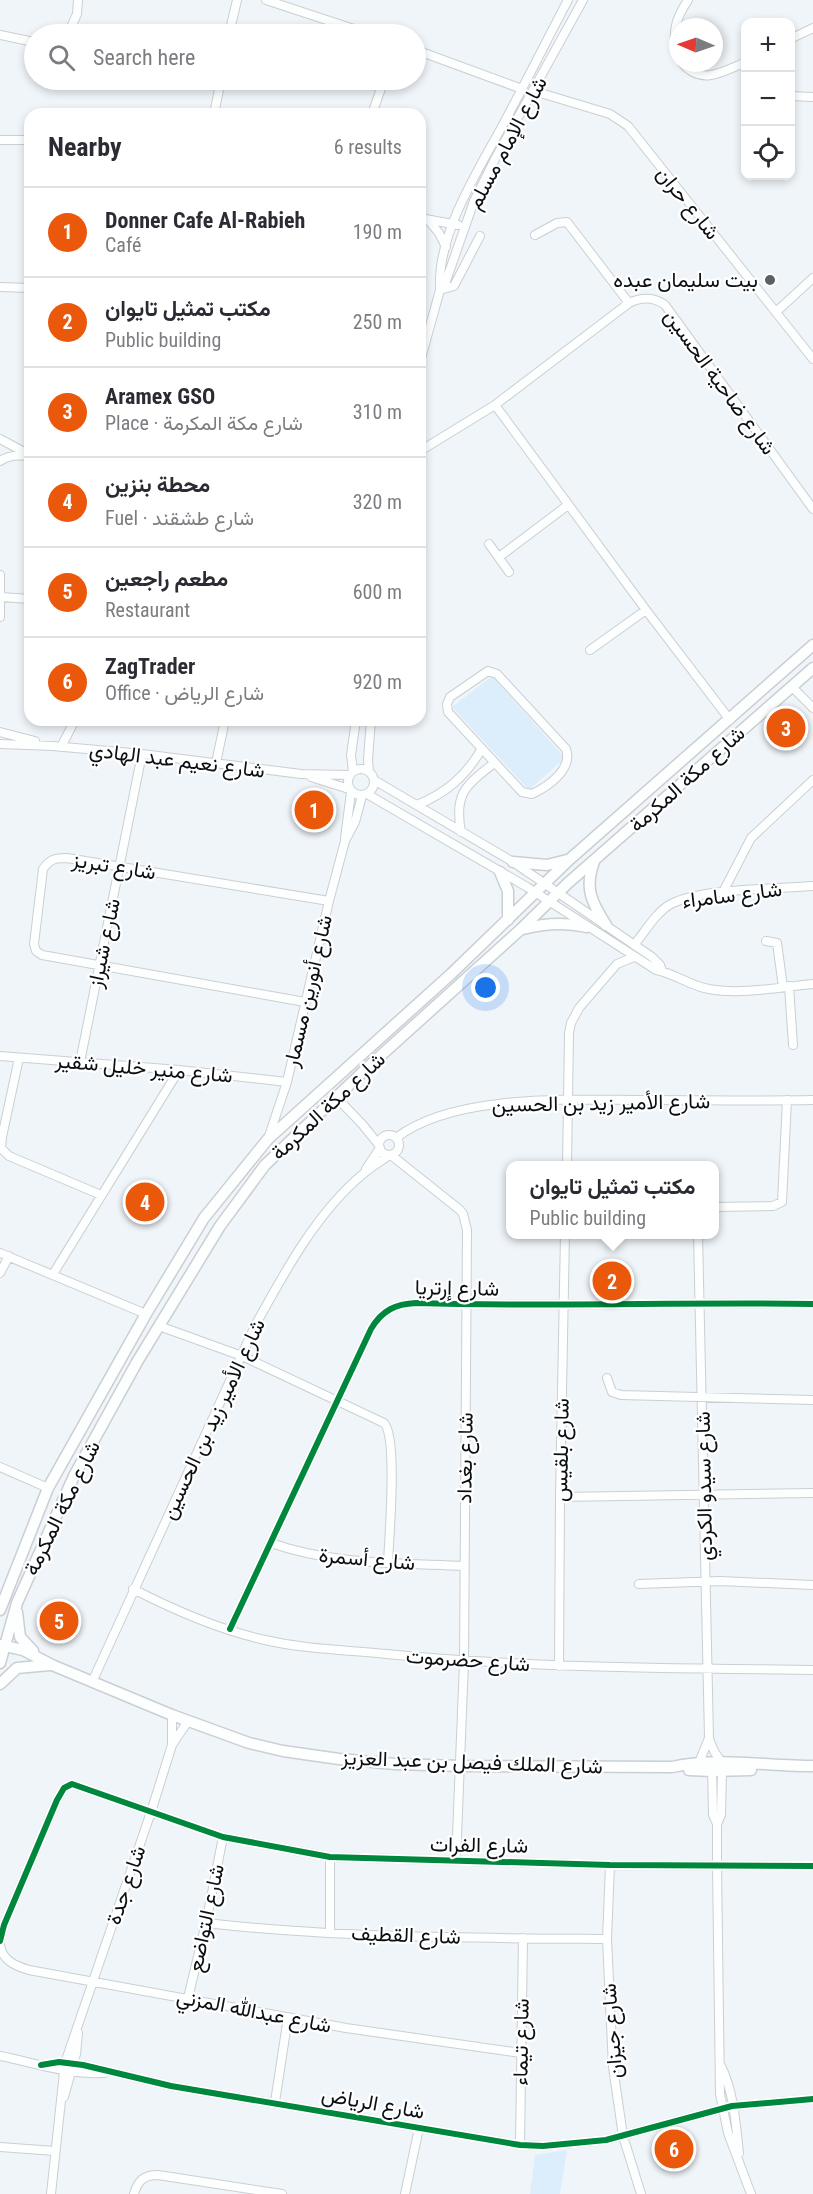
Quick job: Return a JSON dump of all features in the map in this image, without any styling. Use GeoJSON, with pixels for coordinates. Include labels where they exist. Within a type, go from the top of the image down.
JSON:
{"type":"FeatureCollection","features":[{"type":"Feature","properties":{"kind":"main road","name":"شارع مكة المكرمة"},"geometry":{"type":"LineString","coordinates":[[0,1610],[48,1488],[146,1314],[204,1218],[268,1139],[508,920],[570,859],[813,645]]}},
{"type":"Feature","properties":{"kind":"main road","name":"شارع مكة المكرمة"},"geometry":{"type":"LineString","coordinates":[[0,1663],[2,1645],[17,1603],[74,1476],[159,1326],[220,1226],[272,1157],[549,901],[813,668]]}},
{"type":"Feature","properties":{"kind":"main road"},"geometry":{"type":"LineString","coordinates":[[513,862],[547,865],[570,859]]}},
{"type":"Feature","properties":{"kind":"main road"},"geometry":{"type":"LineString","coordinates":[[594,862],[589,877],[589,890],[606,925]]}},
{"type":"Feature","properties":{"kind":"main road"},"geometry":{"type":"LineString","coordinates":[[500,872],[508,891],[508,920]]}},
{"type":"Feature","properties":{"kind":"main road"},"geometry":{"type":"LineString","coordinates":[[520,930],[548,924],[575,924],[587,927]]}},
{"type":"Feature","properties":{"kind":"main road"},"geometry":{"type":"LineString","coordinates":[[17,1603],[20,1637],[29,1648],[52,1665]]}},
{"type":"Feature","properties":{"kind":"main road","name":"شارع الملك فيصل بن عبد العزيز"},"geometry":{"type":"LineString","coordinates":[[2,1645],[23,1650],[52,1665],[93,1680],[172,1715],[249,1743],[283,1751],[378,1762],[461,1766],[768,1769],[775,1766],[813,1766]]}},
{"type":"Feature","properties":{"kind":"main road"},"geometry":{"type":"LineString","coordinates":[[0,1684],[17,1668],[52,1665]]}},
{"type":"Feature","properties":{"kind":"main road","name":"شارع الملك فيصل بن عبد العزيز"},"geometry":{"type":"LineString","coordinates":[[672,1767],[699,1763],[717,1767]]}},
{"type":"Feature","properties":{"kind":"street"},"geometry":{"type":"LineString","coordinates":[[72,24],[77,14],[78,0]]}},
{"type":"Feature","properties":{"kind":"street"},"geometry":{"type":"LineString","coordinates":[[266,0],[339,24]]}},
{"type":"Feature","properties":{"kind":"street","name":"شارع الإمام مسلم"},"geometry":{"type":"LineString","coordinates":[[426,341],[440,290],[440,269],[453,224],[568,0]]}},
{"type":"Feature","properties":{"kind":"street","name":"شارع الإمام مسلم"},"geometry":{"type":"LineString","coordinates":[[440,290],[446,281],[463,227],[495,159],[583,0]]}},
{"type":"Feature","properties":{"kind":"street"},"geometry":{"type":"LineString","coordinates":[[678,18],[688,0]]}},
{"type":"Feature","properties":{"kind":"street"},"geometry":{"type":"LineString","coordinates":[[232,24],[239,1]]}},
{"type":"Feature","properties":{"kind":"street"},"geometry":{"type":"LineString","coordinates":[[795,37],[813,28]]}},
{"type":"Feature","properties":{"kind":"street"},"geometry":{"type":"LineString","coordinates":[[0,35],[24,40]]}},
{"type":"Feature","properties":{"kind":"street"},"geometry":{"type":"LineString","coordinates":[[426,54],[522,89]]}},
{"type":"Feature","properties":{"kind":"street"},"geometry":{"type":"LineString","coordinates":[[723,71],[741,64]]}},
{"type":"Feature","properties":{"kind":"street"},"geometry":{"type":"LineString","coordinates":[[693,72],[702,76],[720,72]]}},
{"type":"Feature","properties":{"kind":"street"},"geometry":{"type":"LineString","coordinates":[[215,108],[218,90]]}},
{"type":"Feature","properties":{"kind":"street"},"geometry":{"type":"LineString","coordinates":[[374,108],[380,90]]}},
{"type":"Feature","properties":{"kind":"street","name":"شارع حران"},"geometry":{"type":"LineString","coordinates":[[534,91],[610,114],[628,126],[813,359]]}},
{"type":"Feature","properties":{"kind":"street"},"geometry":{"type":"LineString","coordinates":[[795,96],[813,97]]}},
{"type":"Feature","properties":{"kind":"street"},"geometry":{"type":"LineString","coordinates":[[0,140],[24,140]]}},
{"type":"Feature","properties":{"kind":"street"},"geometry":{"type":"LineString","coordinates":[[426,220],[463,227]]}},
{"type":"Feature","properties":{"kind":"street"},"geometry":{"type":"LineString","coordinates":[[426,221],[439,233],[446,247]]}},
{"type":"Feature","properties":{"kind":"street"},"geometry":{"type":"LineString","coordinates":[[426,447],[495,405],[629,303],[567,222],[557,223],[535,235]]}},
{"type":"Feature","properties":{"kind":"street"},"geometry":{"type":"LineString","coordinates":[[440,290],[454,286],[480,236]]}},
{"type":"Feature","properties":{"kind":"street"},"geometry":{"type":"LineString","coordinates":[[776,312],[813,278]]}},
{"type":"Feature","properties":{"kind":"street"},"geometry":{"type":"LineString","coordinates":[[0,287],[24,288]]}},
{"type":"Feature","properties":{"kind":"street","name":"شارع ضاحية الحسين"},"geometry":{"type":"LineString","coordinates":[[629,303],[636,299],[652,299],[665,305],[813,508]]}},
{"type":"Feature","properties":{"kind":"street"},"geometry":{"type":"LineString","coordinates":[[426,319],[432,320]]}},
{"type":"Feature","properties":{"kind":"street"},"geometry":{"type":"LineString","coordinates":[[495,405],[730,720]]}},
{"type":"Feature","properties":{"kind":"street"},"geometry":{"type":"LineString","coordinates":[[0,439],[24,453]]}},
{"type":"Feature","properties":{"kind":"street"},"geometry":{"type":"LineString","coordinates":[[0,461],[16,455],[24,456]]}},
{"type":"Feature","properties":{"kind":"street"},"geometry":{"type":"LineString","coordinates":[[499,557],[568,505]]}},
{"type":"Feature","properties":{"kind":"street"},"geometry":{"type":"LineString","coordinates":[[489,544],[509,572]]}},
{"type":"Feature","properties":{"kind":"street"},"geometry":{"type":"LineString","coordinates":[[0,575],[0,617]]}},
{"type":"Feature","properties":{"kind":"street"},"geometry":{"type":"LineString","coordinates":[[1,597],[24,599]]}},
{"type":"Feature","properties":{"kind":"street"},"geometry":{"type":"LineString","coordinates":[[590,650],[646,610]]}},
{"type":"Feature","properties":{"kind":"street"},"geometry":{"type":"LineString","coordinates":[[492,672],[497,674],[567,749],[569,760],[555,779],[529,795],[522,792],[494,764],[451,717],[447,708],[450,697],[483,674],[492,672]]}},
{"type":"Feature","properties":{"kind":"street"},"geometry":{"type":"LineString","coordinates":[[792,687],[813,708]]}},
{"type":"Feature","properties":{"kind":"street"},"geometry":{"type":"LineString","coordinates":[[57,746],[71,726]]}},
{"type":"Feature","properties":{"kind":"street"},"geometry":{"type":"LineString","coordinates":[[216,762],[224,726]]}},
{"type":"Feature","properties":{"kind":"street"},"geometry":{"type":"LineString","coordinates":[[355,726],[351,755],[352,773],[348,782],[350,790],[365,795],[536,893],[656,970],[662,970],[694,986],[714,990],[813,984]]}},
{"type":"Feature","properties":{"kind":"street"},"geometry":{"type":"LineString","coordinates":[[370,726],[369,772],[374,780],[513,862],[559,892],[656,961],[662,970]]}},
{"type":"Feature","properties":{"kind":"street","name":"شارع نعيم عبد الهادي"},"geometry":{"type":"LineString","coordinates":[[0,732],[57,746]]}},
{"type":"Feature","properties":{"kind":"street","name":"شارع نعيم عبد الهادي"},"geometry":{"type":"LineString","coordinates":[[0,744],[57,746],[142,754],[302,774],[352,773]]}},
{"type":"Feature","properties":{"kind":"street"},"geometry":{"type":"LineString","coordinates":[[417,805],[447,790],[465,774],[481,750]]}},
{"type":"Feature","properties":{"kind":"street","name":"شارع شيراز"},"geometry":{"type":"LineString","coordinates":[[80,1062],[142,754]]}},
{"type":"Feature","properties":{"kind":"street"},"geometry":{"type":"LineString","coordinates":[[461,832],[458,811],[464,789],[494,764]]}},
{"type":"Feature","properties":{"kind":"street"},"geometry":{"type":"LineString","coordinates":[[352,773],[361,769],[369,772]]}},
{"type":"Feature","properties":{"kind":"street","name":"شارع نعيم عبد الهادي"},"geometry":{"type":"LineString","coordinates":[[302,774],[350,790]]}},
{"type":"Feature","properties":{"kind":"street"},"geometry":{"type":"LineString","coordinates":[[365,795],[373,789],[374,780]]}},
{"type":"Feature","properties":{"kind":"street"},"geometry":{"type":"LineString","coordinates":[[723,892],[751,838],[813,780]]}},
{"type":"Feature","properties":{"kind":"street","name":"شارع أنورين مسمار"},"geometry":{"type":"LineString","coordinates":[[268,1139],[287,1082],[345,841],[350,790]]}},
{"type":"Feature","properties":{"kind":"street","name":"شارع أنورين مسمار"},"geometry":{"type":"LineString","coordinates":[[345,841],[365,795]]}},
{"type":"Feature","properties":{"kind":"street","name":"شارع تبريز"},"geometry":{"type":"LineString","coordinates":[[305,1002],[46,957],[36,951],[33,944],[43,869],[53,859],[67,858],[329,901]]}},
{"type":"Feature","properties":{"kind":"street","name":"شارع سامراء"},"geometry":{"type":"LineString","coordinates":[[634,945],[662,912],[673,903],[723,892],[813,886]]}},
{"type":"Feature","properties":{"kind":"street"},"geometry":{"type":"LineString","coordinates":[[766,941],[777,943],[786,986],[793,1044]]}},
{"type":"Feature","properties":{"kind":"street"},"geometry":{"type":"LineString","coordinates":[[617,964],[620,948]]}},
{"type":"Feature","properties":{"kind":"street"},"geometry":{"type":"LineString","coordinates":[[567,1161],[571,1023],[579,1008],[617,964],[634,957]]}},
{"type":"Feature","properties":{"kind":"street","name":"شارع منير خليل شقير"},"geometry":{"type":"LineString","coordinates":[[0,1056],[179,1070],[287,1082]]}},
{"type":"Feature","properties":{"kind":"street"},"geometry":{"type":"LineString","coordinates":[[19,1058],[1,1148],[9,1156],[101,1195]]}},
{"type":"Feature","properties":{"kind":"street"},"geometry":{"type":"LineString","coordinates":[[53,1274],[179,1070]]}},
{"type":"Feature","properties":{"kind":"street"},"geometry":{"type":"LineString","coordinates":[[336,1097],[362,1124],[383,1153],[393,1154],[399,1144],[396,1138],[386,1136],[362,1124]]}},
{"type":"Feature","properties":{"kind":"street","name":"شارع الأمير زيد بن الحسين"},"geometry":{"type":"LineString","coordinates":[[396,1138],[421,1123],[500,1103],[567,1100],[813,1100]]}},
{"type":"Feature","properties":{"kind":"street"},"geometry":{"type":"LineString","coordinates":[[719,1207],[778,1205],[782,1202],[787,1101]]}},
{"type":"Feature","properties":{"kind":"street"},"geometry":{"type":"LineString","coordinates":[[380,1147],[381,1140],[386,1136]]}},
{"type":"Feature","properties":{"kind":"street","name":"شارع الأمير زيد بن الحسين"},"geometry":{"type":"LineString","coordinates":[[93,1680],[264,1309],[290,1266],[333,1206],[362,1175],[380,1147]]}},
{"type":"Feature","properties":{"kind":"street","name":"شارع الأمير زيد بن الحسين"},"geometry":{"type":"LineString","coordinates":[[362,1175],[393,1154]]}},
{"type":"Feature","properties":{"kind":"street","name":"شارع بغداد"},"geometry":{"type":"LineString","coordinates":[[393,1154],[463,1214],[467,1230],[464,1662],[456,1862]]}},
{"type":"Feature","properties":{"kind":"street","name":"شارع بلقيس"},"geometry":{"type":"LineString","coordinates":[[560,1666],[560,1497],[565,1239]]}},
{"type":"Feature","properties":{"kind":"street","name":"شارع سيدو الكردي"},"geometry":{"type":"LineString","coordinates":[[698,1239],[709,1738],[717,1767]]}},
{"type":"Feature","properties":{"kind":"street"},"geometry":{"type":"LineString","coordinates":[[0,1253],[146,1314]]}},
{"type":"Feature","properties":{"kind":"street"},"geometry":{"type":"LineString","coordinates":[[0,1273],[9,1256]]}},
{"type":"Feature","properties":{"kind":"street","name":"شارع إرتريا"},"geometry":{"type":"LineString","coordinates":[[230,1629],[336,1401],[371,1329],[381,1314],[402,1304],[813,1304]]}},
{"type":"Feature","properties":{"kind":"street"},"geometry":{"type":"LineString","coordinates":[[159,1326],[242,1356],[378,1419],[388,1427],[392,1455],[388,1563]]}},
{"type":"Feature","properties":{"kind":"street"},"geometry":{"type":"LineString","coordinates":[[607,1378],[609,1389],[615,1394],[702,1399],[813,1400]]}},
{"type":"Feature","properties":{"kind":"street"},"geometry":{"type":"LineString","coordinates":[[0,1467],[48,1488]]}},
{"type":"Feature","properties":{"kind":"street"},"geometry":{"type":"LineString","coordinates":[[560,1497],[813,1493]]}},
{"type":"Feature","properties":{"kind":"street","name":"شارع أسمرة"},"geometry":{"type":"LineString","coordinates":[[271,1543],[322,1558],[464,1566]]}},
{"type":"Feature","properties":{"kind":"street"},"geometry":{"type":"LineString","coordinates":[[639,1584],[706,1581],[813,1585]]}},
{"type":"Feature","properties":{"kind":"street","name":"شارع حضرموت"},"geometry":{"type":"LineString","coordinates":[[134,1589],[179,1610],[230,1629],[265,1640],[291,1644],[464,1662],[813,1670]]}},
{"type":"Feature","properties":{"kind":"street","name":"شارع جدة"},"geometry":{"type":"LineString","coordinates":[[172,1715],[172,1745]]}},
{"type":"Feature","properties":{"kind":"street","name":"شارع جدة"},"geometry":{"type":"LineString","coordinates":[[61,2105],[62,2088],[79,2024],[172,1745],[188,1721]]}},
{"type":"Feature","properties":{"kind":"street","name":"شارع سيدو الكردي"},"geometry":{"type":"LineString","coordinates":[[699,1763],[709,1738]]}},
{"type":"Feature","properties":{"kind":"street"},"geometry":{"type":"LineString","coordinates":[[717,1767],[713,1815],[717,1824],[722,2109],[728,2133],[751,2194]]}},
{"type":"Feature","properties":{"kind":"street","name":"شارع عبدالله المزني"},"geometry":{"type":"LineString","coordinates":[[151,1812],[76,1785],[66,1786],[57,1800],[4,1925],[0,1943],[3,1954],[19,1967],[288,2018],[521,2053]]}},
{"type":"Feature","properties":{"kind":"street","name":"شارع الفرات"},"geometry":{"type":"LineString","coordinates":[[151,1812],[223,1837],[330,1857],[456,1862],[813,1868]]}},
{"type":"Feature","properties":{"kind":"street","name":"شارع التواضع"},"geometry":{"type":"LineString","coordinates":[[188,1998],[223,1837]]}},
{"type":"Feature","properties":{"kind":"street"},"geometry":{"type":"LineString","coordinates":[[330,1857],[330,1932]]}},
{"type":"Feature","properties":{"kind":"street","name":"شارع جيزان"},"geometry":{"type":"LineString","coordinates":[[610,1865],[607,1939],[613,2067],[623,2136],[641,2194]]}},
{"type":"Feature","properties":{"kind":"street","name":"شارع القطيف"},"geometry":{"type":"LineString","coordinates":[[206,1923],[330,1932],[607,1939]]}},
{"type":"Feature","properties":{"kind":"street","name":"شارع تيماء"},"geometry":{"type":"LineString","coordinates":[[520,2145],[523,1938]]}},
{"type":"Feature","properties":{"kind":"street"},"geometry":{"type":"LineString","coordinates":[[275,2102],[288,2018]]}},
{"type":"Feature","properties":{"kind":"street","name":"شارع الرياض"},"geometry":{"type":"LineString","coordinates":[[0,2056],[51,2069],[68,2067]]}},
{"type":"Feature","properties":{"kind":"street","name":"شارع الرياض"},"geometry":{"type":"LineString","coordinates":[[40,2065],[111,2072],[171,2086],[520,2145],[543,2146],[606,2140],[732,2106],[813,2099]]}},
{"type":"Feature","properties":{"kind":"street"},"geometry":{"type":"LineString","coordinates":[[721,2065],[732,2106],[740,2163]]}},
{"type":"Feature","properties":{"kind":"street","name":"شارع جدة"},"geometry":{"type":"LineString","coordinates":[[51,2194],[61,2105],[68,2067]]}},
{"type":"Feature","properties":{"kind":"street"},"geometry":{"type":"LineString","coordinates":[[51,2069],[59,2078],[62,2088]]}},
{"type":"Feature","properties":{"kind":"street"},"geometry":{"type":"LineString","coordinates":[[405,2194],[419,2128]]}},
{"type":"Feature","properties":{"kind":"street"},"geometry":{"type":"LineString","coordinates":[[0,2147],[55,2151]]}},
{"type":"Feature","properties":{"kind":"street"},"geometry":{"type":"LineString","coordinates":[[134,2194],[146,2175],[282,2194]]}},
{"type":"Feature","properties":{"kind":"shaded area"},"geometry":{"type":"Polygon","coordinates":[[[492,676],[565,758],[529,790],[452,707],[492,676]]]}},
{"type":"Feature","properties":{"kind":"shaded area"},"geometry":{"type":"Polygon","coordinates":[[[567,2150],[560,2194],[530,2194],[535,2155],[567,2150]]]}},
{"type":"Feature","properties":{"kind":"cycle path"},"geometry":{"type":"LineString","coordinates":[[230,1629],[371,1329],[375,1322],[390,1309],[416,1303],[813,1304]]}},
{"type":"Feature","properties":{"kind":"cycle path"},"geometry":{"type":"LineString","coordinates":[[0,1941],[4,1925],[57,1800],[64,1788],[72,1784],[223,1837],[330,1857],[610,1865],[813,1866]]}},
{"type":"Feature","properties":{"kind":"cycle path"},"geometry":{"type":"LineString","coordinates":[[41,2065],[59,2062],[83,2065],[171,2086],[520,2145],[543,2146],[606,2140],[732,2106],[813,2099]]}},
{"type":"Feature","properties":{"kind":"place","name":"بيت سليمان عبده"},"geometry":{"type":"Point","coordinates":[770,280]}},
{"type":"Feature","properties":{"kind":"place","name":"Aramex GSO"},"geometry":{"type":"Point","coordinates":[786,728]}},
{"type":"Feature","properties":{"kind":"place","name":"Donner Cafe Al-Rabieh"},"geometry":{"type":"Point","coordinates":[314,810]}},
{"type":"Feature","properties":{"kind":"place","name":"محطة بنزين"},"geometry":{"type":"Point","coordinates":[145,1202]}},
{"type":"Feature","properties":{"kind":"place","name":"مكتب تمثيل تايوان"},"geometry":{"type":"Point","coordinates":[612,1281]}},
{"type":"Feature","properties":{"kind":"place","name":"مطعم راجعين"},"geometry":{"type":"Point","coordinates":[59,1621]}},
{"type":"Feature","properties":{"kind":"place","name":"ZagTrader"},"geometry":{"type":"Point","coordinates":[674,2149]}}]}
